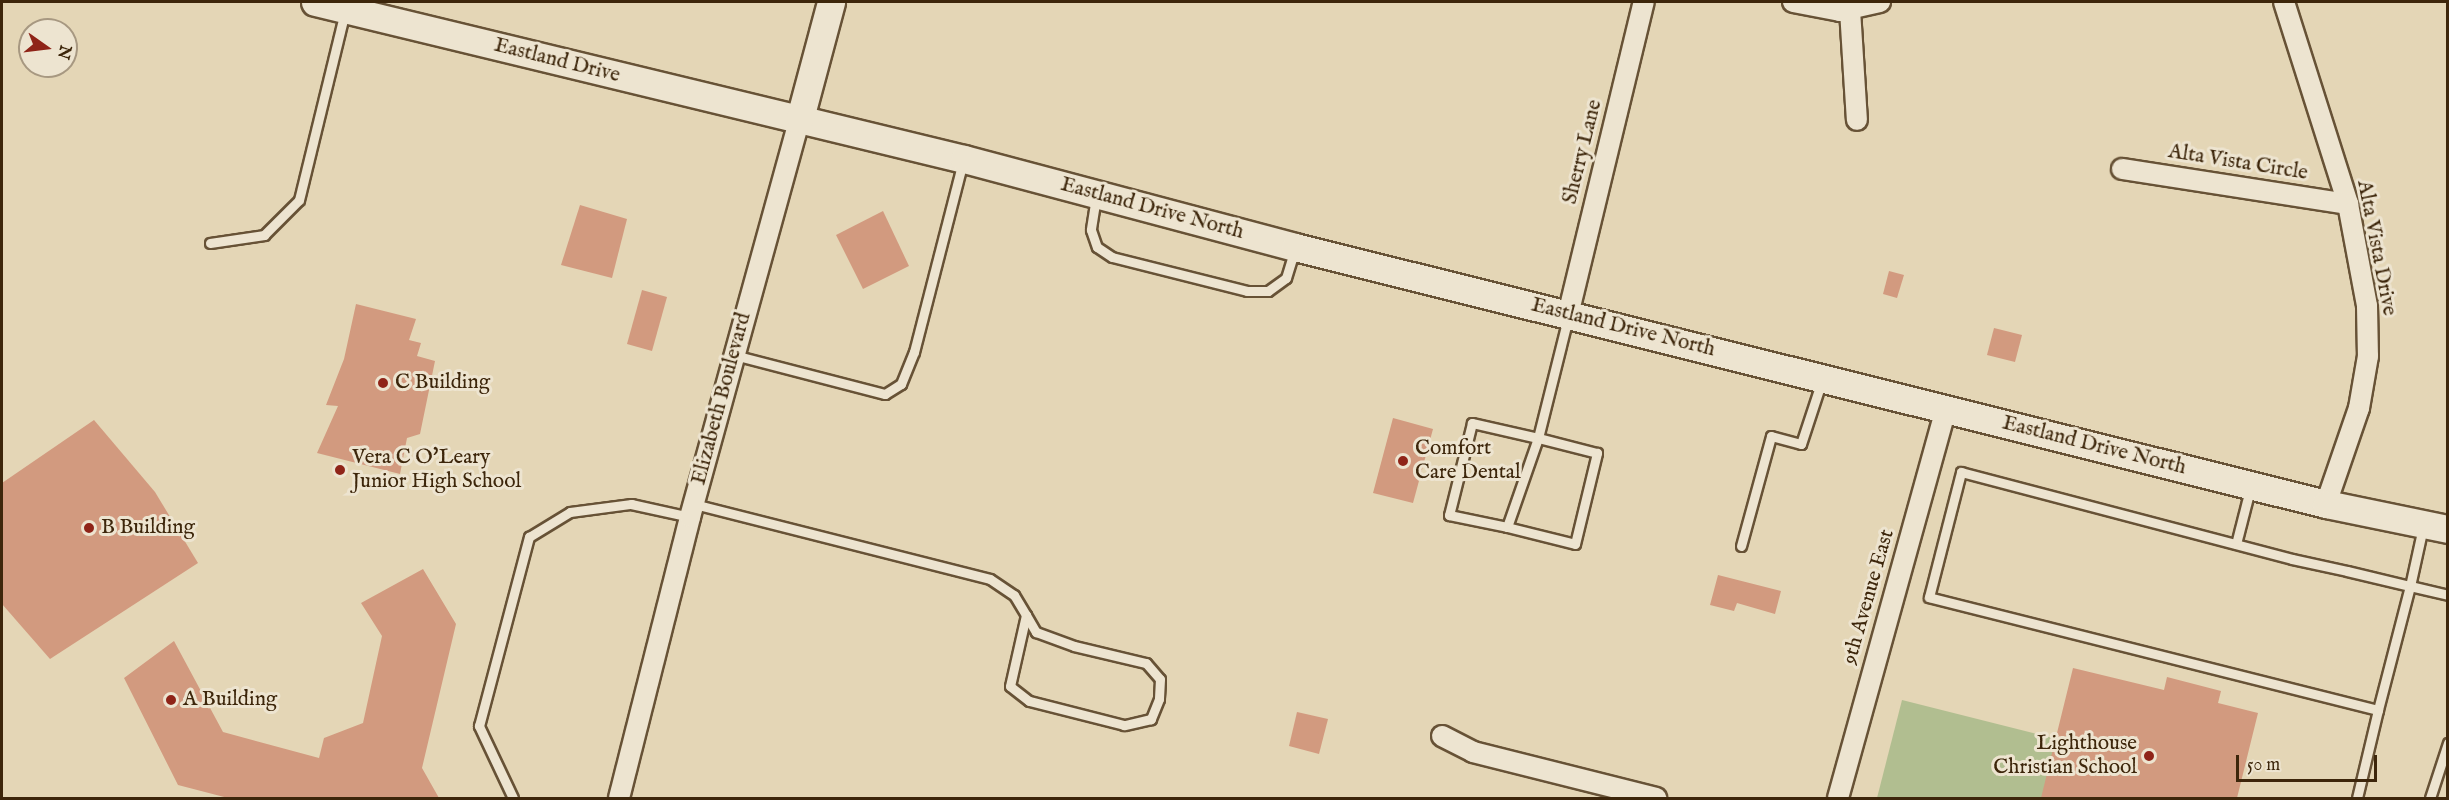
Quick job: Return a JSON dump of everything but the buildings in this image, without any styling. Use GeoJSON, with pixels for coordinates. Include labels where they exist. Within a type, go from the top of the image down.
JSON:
{"type":"FeatureCollection","features":[{"type":"Feature","properties":{"kind":"main road","name":"Eastland Drive"},"geometry":{"type":"LineString","coordinates":[[315,2],[800,118]]}},
{"type":"Feature","properties":{"kind":"main road","name":"Elizabeth Boulevard"},"geometry":{"type":"LineString","coordinates":[[800,118],[831,2]]}},
{"type":"Feature","properties":{"kind":"main road","name":"Eastland Drive North"},"geometry":{"type":"LineString","coordinates":[[800,118],[1295,247],[2326,504],[2435,527]]}},
{"type":"Feature","properties":{"kind":"street","name":"Sherry Lane"},"geometry":{"type":"LineString","coordinates":[[1568,315],[1644,2]]}},
{"type":"Feature","properties":{"kind":"street"},"geometry":{"type":"LineString","coordinates":[[1793,2],[1850,10],[1880,2]]}},
{"type":"Feature","properties":{"kind":"street","name":"Alta Vista Drive"},"geometry":{"type":"LineString","coordinates":[[2284,2],[2348,204],[2367,306],[2368,356],[2356,419],[2326,504]]}},
{"type":"Feature","properties":{"kind":"street"},"geometry":{"type":"LineString","coordinates":[[1850,10],[1857,120]]}},
{"type":"Feature","properties":{"kind":"street","name":"Elizabeth Boulevard"},"geometry":{"type":"LineString","coordinates":[[619,798],[692,511],[800,118]]}},
{"type":"Feature","properties":{"kind":"street","name":"Alta Vista Circle"},"geometry":{"type":"LineString","coordinates":[[2122,169],[2348,204]]}},
{"type":"Feature","properties":{"kind":"street","name":"9th Avenue East"},"geometry":{"type":"LineString","coordinates":[[1838,798],[1946,408]]}},
{"type":"Feature","properties":{"kind":"street"},"geometry":{"type":"LineString","coordinates":[[1442,736],[1473,753],[1656,798]]}},
{"type":"Feature","properties":{"kind":"lane"},"geometry":{"type":"LineString","coordinates":[[210,243],[264,235],[299,200],[346,10]]}},
{"type":"Feature","properties":{"kind":"lane"},"geometry":{"type":"LineString","coordinates":[[734,355],[885,394],[902,384],[914,352],[964,159]]}},
{"type":"Feature","properties":{"kind":"lane"},"geometry":{"type":"LineString","coordinates":[[1096,194],[1091,230],[1097,248],[1112,257],[1248,291],[1268,291],[1286,278],[1295,247]]}},
{"type":"Feature","properties":{"kind":"lane"},"geometry":{"type":"LineString","coordinates":[[1508,527],[1538,438],[1568,315]]}},
{"type":"Feature","properties":{"kind":"lane"},"geometry":{"type":"LineString","coordinates":[[1741,546],[1771,436],[1801,444],[1823,378]]}},
{"type":"Feature","properties":{"kind":"lane"},"geometry":{"type":"LineString","coordinates":[[1472,423],[1597,453],[1575,544],[1508,527],[1449,515],[1472,423]]}},
{"type":"Feature","properties":{"kind":"lane"},"geometry":{"type":"LineString","coordinates":[[2378,710],[1929,597],[1961,472],[2236,544],[2448,595]]}},
{"type":"Feature","properties":{"kind":"lane"},"geometry":{"type":"LineString","coordinates":[[2236,544],[2251,485]]}},
{"type":"Feature","properties":{"kind":"lane"},"geometry":{"type":"LineString","coordinates":[[513,798],[479,726],[529,537],[570,512],[631,504],[692,511],[990,579],[1014,595],[1026,615],[1036,632],[1074,646],[1146,663],[1160,680],[1159,699],[1151,719],[1124,725],[1029,701],[1010,686],[1026,615]]}},
{"type":"Feature","properties":{"kind":"lane"},"geometry":{"type":"LineString","coordinates":[[2357,798],[2410,586],[2435,527]]}},
{"type":"Feature","properties":{"kind":"lane"},"geometry":{"type":"LineString","coordinates":[[2430,798],[2448,743]]}},
{"type":"Feature","properties":{"kind":"green space"},"geometry":{"type":"Polygon","coordinates":[[[1902,700],[2057,739],[2042,798],[1877,798],[1902,700]]]}},
{"type":"Feature","properties":{"kind":"place","name":"C Building"},"geometry":{"type":"Point","coordinates":[383,383]}},
{"type":"Feature","properties":{"kind":"place","name":"Comfort Care Dental"},"geometry":{"type":"Point","coordinates":[1403,461]}},
{"type":"Feature","properties":{"kind":"place","name":"Vera C O'Leary Junior High School"},"geometry":{"type":"Point","coordinates":[340,470]}},
{"type":"Feature","properties":{"kind":"place","name":"B Building"},"geometry":{"type":"Point","coordinates":[89,528]}},
{"type":"Feature","properties":{"kind":"place","name":"A Building"},"geometry":{"type":"Point","coordinates":[171,700]}},
{"type":"Feature","properties":{"kind":"place","name":"Lighthouse Christian School"},"geometry":{"type":"Point","coordinates":[2149,756]}}]}
